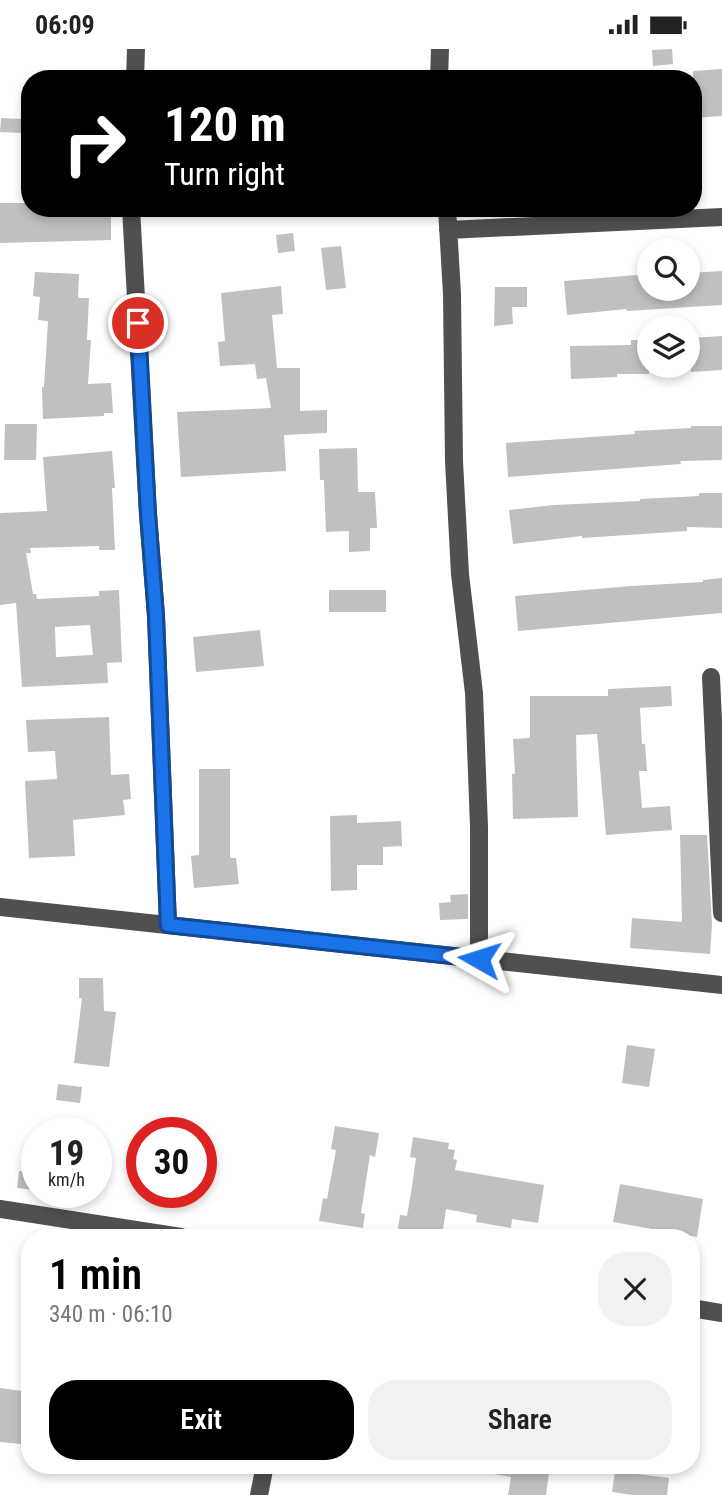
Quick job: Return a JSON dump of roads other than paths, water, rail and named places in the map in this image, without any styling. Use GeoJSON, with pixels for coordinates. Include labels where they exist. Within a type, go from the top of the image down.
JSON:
{"type":"FeatureCollection","features":[{"type":"Feature","properties":{"kind":"street"},"geometry":{"type":"LineString","coordinates":[[135,70],[136,49]]}},
{"type":"Feature","properties":{"kind":"street"},"geometry":{"type":"LineString","coordinates":[[439,70],[440,49]]}},
{"type":"Feature","properties":{"kind":"street"},"geometry":{"type":"LineString","coordinates":[[132,217],[156,616],[168,925]]}},
{"type":"Feature","properties":{"kind":"street"},"geometry":{"type":"LineString","coordinates":[[447,217],[460,573],[474,693],[479,827],[479,959]]}},
{"type":"Feature","properties":{"kind":"street"},"geometry":{"type":"LineString","coordinates":[[448,230],[722,217]]}},
{"type":"Feature","properties":{"kind":"street"},"geometry":{"type":"LineString","coordinates":[[712,677],[722,913]]}},
{"type":"Feature","properties":{"kind":"street"},"geometry":{"type":"LineString","coordinates":[[0,907],[722,985]]}},
{"type":"Feature","properties":{"kind":"street"},"geometry":{"type":"LineString","coordinates":[[0,1209],[129,1229]]}},
{"type":"Feature","properties":{"kind":"street"},"geometry":{"type":"LineString","coordinates":[[700,1309],[722,1313]]}},
{"type":"Feature","properties":{"kind":"street"},"geometry":{"type":"LineString","coordinates":[[259,1495],[263,1474]]}}]}
